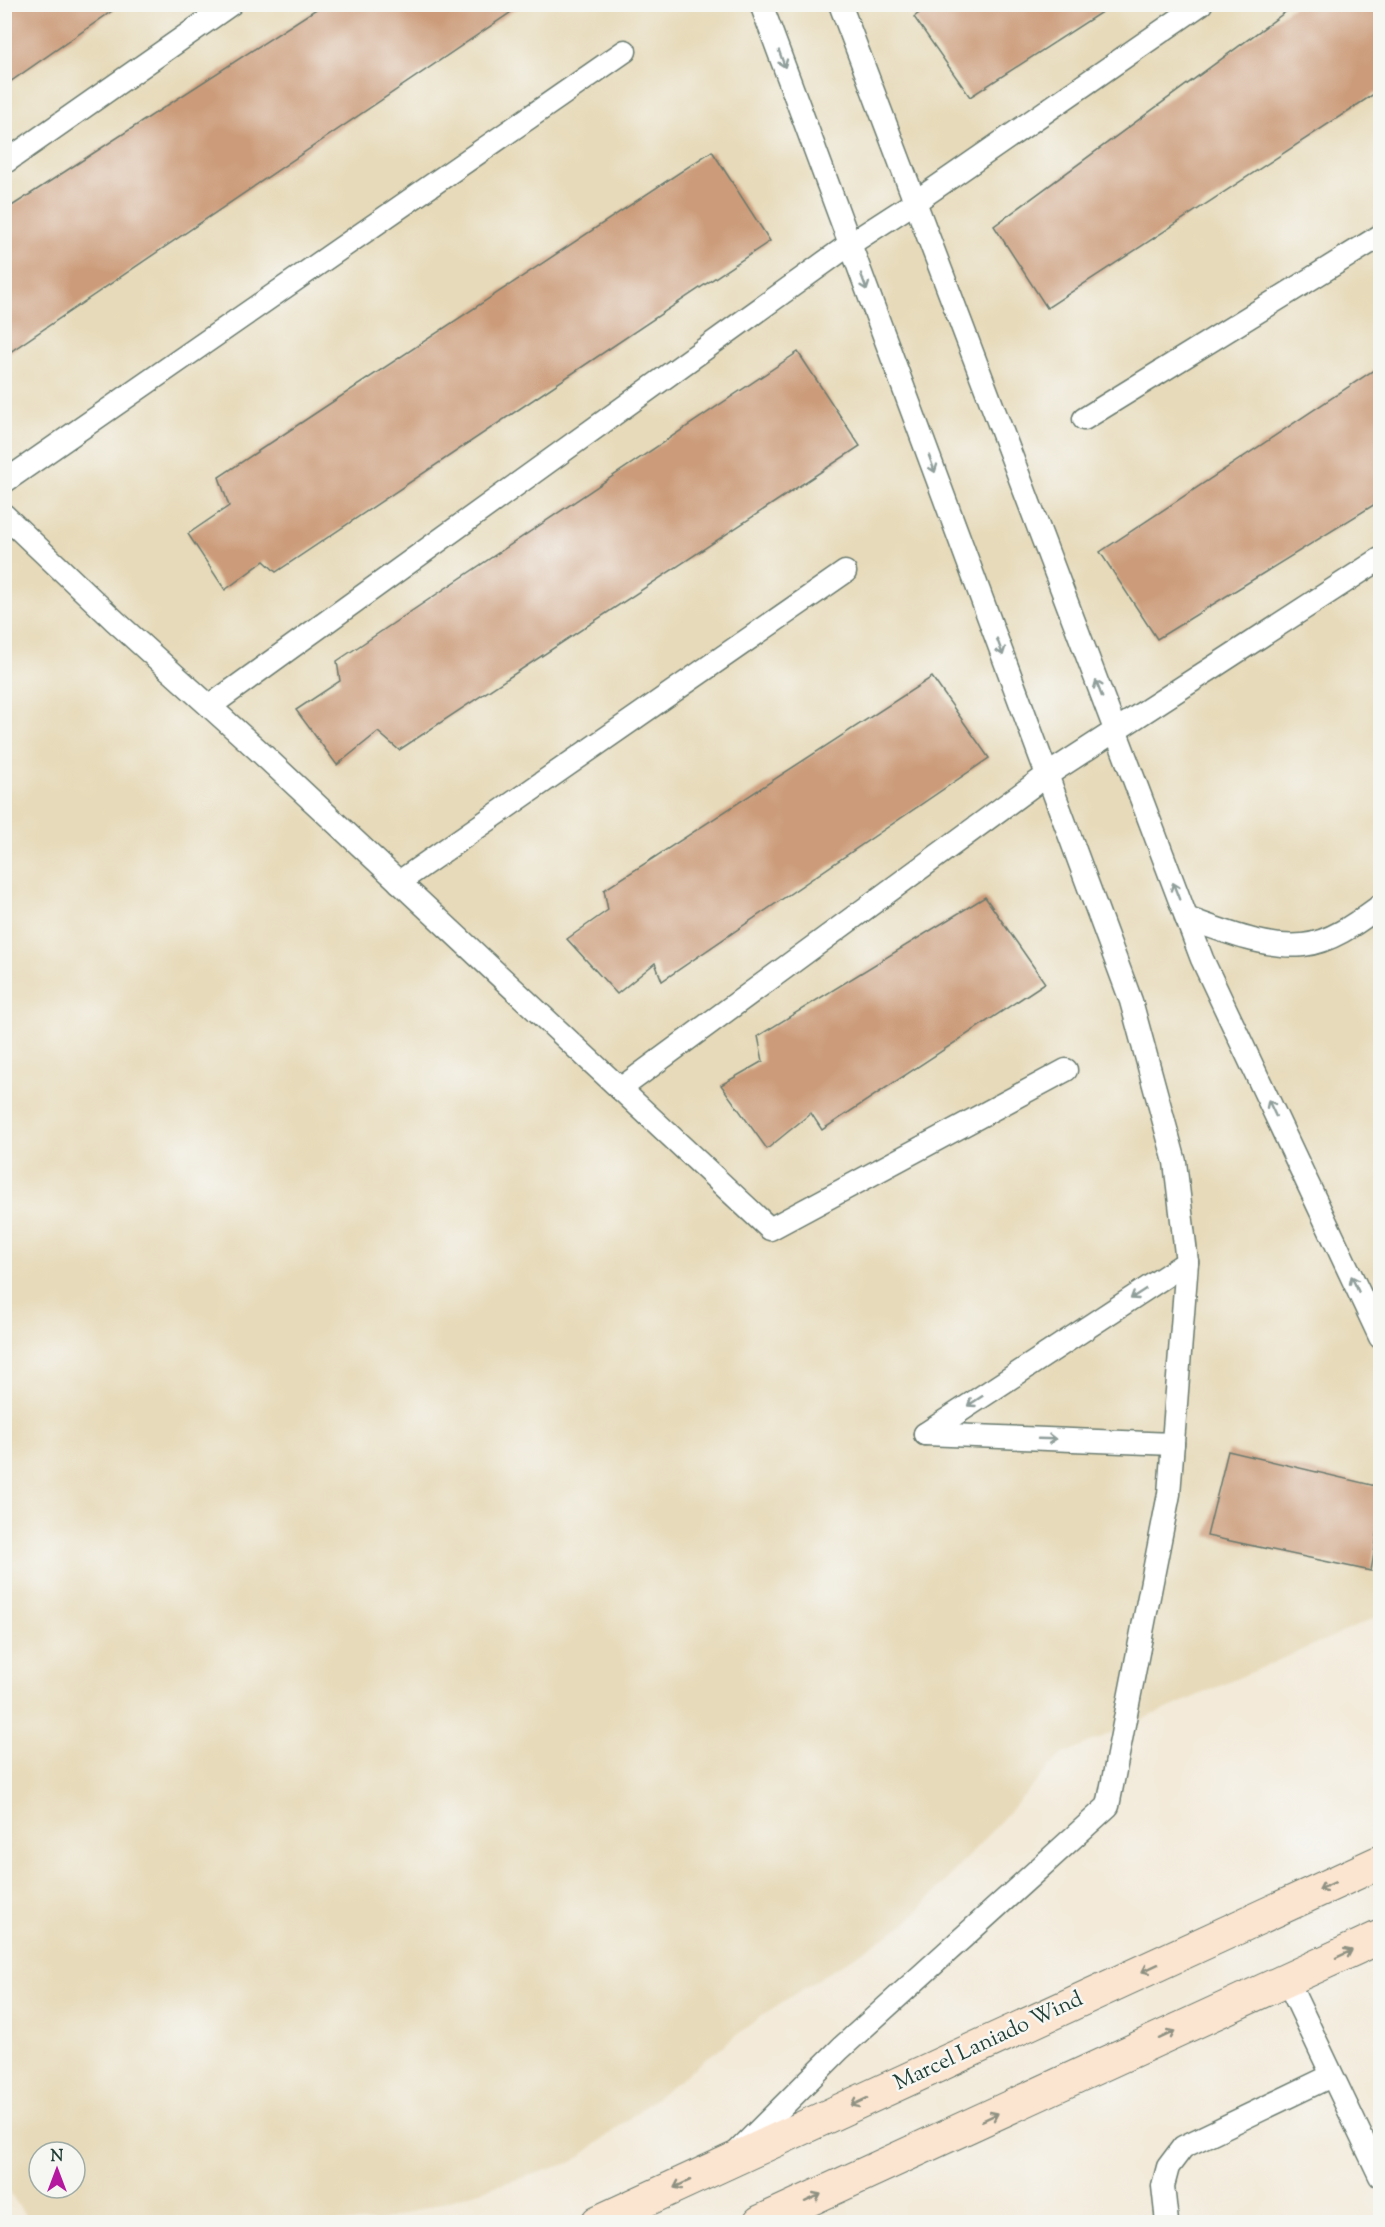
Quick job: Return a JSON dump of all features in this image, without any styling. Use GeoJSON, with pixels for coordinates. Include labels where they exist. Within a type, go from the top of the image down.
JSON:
{"type":"FeatureCollection","features":[{"type":"Feature","properties":{"kind":"main road","name":"Marcel Laniado Wind"},"geometry":{"type":"LineString","coordinates":[[598,2223],[1380,1862]]}},
{"type":"Feature","properties":{"kind":"main road"},"geometry":{"type":"LineString","coordinates":[[760,2223],[1380,1937]]}},
{"type":"Feature","properties":{"kind":"lane"},"geometry":{"type":"LineString","coordinates":[[4,163],[231,4]]}},
{"type":"Feature","properties":{"kind":"lane"},"geometry":{"type":"LineString","coordinates":[[725,2164],[840,2049],[1107,1806],[1169,1494],[1187,1262],[1175,1162],[1131,1001],[762,4]]}},
{"type":"Feature","properties":{"kind":"lane"},"geometry":{"type":"LineString","coordinates":[[840,4],[1202,959],[1380,1337]]}},
{"type":"Feature","properties":{"kind":"lane"},"geometry":{"type":"LineString","coordinates":[[210,706],[850,244],[915,202],[1201,4]]}},
{"type":"Feature","properties":{"kind":"lane"},"geometry":{"type":"LineString","coordinates":[[4,482],[625,51]]}},
{"type":"Feature","properties":{"kind":"lane"},"geometry":{"type":"LineString","coordinates":[[1084,419],[1380,236]]}},
{"type":"Feature","properties":{"kind":"lane"},"geometry":{"type":"LineString","coordinates":[[4,515],[114,620],[210,706],[770,1229],[1066,1071]]}},
{"type":"Feature","properties":{"kind":"lane"},"geometry":{"type":"LineString","coordinates":[[620,1089],[1047,775],[1380,559]]}},
{"type":"Feature","properties":{"kind":"lane"},"geometry":{"type":"LineString","coordinates":[[399,882],[845,572]]}},
{"type":"Feature","properties":{"kind":"lane"},"geometry":{"type":"LineString","coordinates":[[1186,918],[1239,936],[1271,943],[1303,945],[1334,935],[1380,906]]}},
{"type":"Feature","properties":{"kind":"lane"},"geometry":{"type":"LineString","coordinates":[[1173,1444],[925,1434],[1187,1262]]}},
{"type":"Feature","properties":{"kind":"lane"},"geometry":{"type":"LineString","coordinates":[[1287,1980],[1380,2176]]}},
{"type":"Feature","properties":{"kind":"lane"},"geometry":{"type":"LineString","coordinates":[[1167,2223],[1163,2186],[1168,2167],[1183,2147],[1332,2076]]}},
{"type":"Feature","properties":{"kind":"shaded area"},"geometry":{"type":"Polygon","coordinates":[[[4,5],[1380,5],[1380,1616],[1061,1755],[907,1923],[765,2013],[573,2162],[378,2222],[30,2222],[5,2186],[4,5]]]}},
{"type":"Feature","properties":{"kind":"building"},"geometry":{"type":"Polygon","coordinates":[[[4,4],[122,4],[4,86],[4,4]]]}},
{"type":"Feature","properties":{"kind":"building"},"geometry":{"type":"Polygon","coordinates":[[[324,4],[523,4],[4,356],[4,211],[324,4]]]}},
{"type":"Feature","properties":{"kind":"building"},"geometry":{"type":"Polygon","coordinates":[[[931,4],[1114,4],[970,97],[914,17],[931,4]]]}},
{"type":"Feature","properties":{"kind":"building"},"geometry":{"type":"Polygon","coordinates":[[[1295,5],[1380,5],[1380,90],[1047,308],[994,226],[1295,5]]]}},
{"type":"Feature","properties":{"kind":"building"},"geometry":{"type":"Polygon","coordinates":[[[712,151],[770,241],[276,572],[264,561],[225,590],[188,534],[229,506],[219,477],[712,151]]]}},
{"type":"Feature","properties":{"kind":"building"},"geometry":{"type":"Polygon","coordinates":[[[798,352],[860,446],[399,750],[378,732],[337,765],[296,710],[340,681],[337,661],[798,352]]]}},
{"type":"Feature","properties":{"kind":"building"},"geometry":{"type":"Polygon","coordinates":[[[1380,366],[1380,501],[1157,639],[1100,552],[1380,366]]]}},
{"type":"Feature","properties":{"kind":"building"},"geometry":{"type":"Polygon","coordinates":[[[932,677],[989,758],[662,981],[655,963],[617,994],[567,939],[608,910],[604,890],[932,677]]]}},
{"type":"Feature","properties":{"kind":"building"},"geometry":{"type":"Polygon","coordinates":[[[985,897],[1045,983],[822,1130],[811,1113],[767,1149],[721,1085],[763,1061],[758,1036],[985,897]]]}},
{"type":"Feature","properties":{"kind":"building"},"geometry":{"type":"Polygon","coordinates":[[[1228,1451],[1380,1487],[1380,1519],[1371,1571],[1207,1536],[1228,1451]]]}}]}
